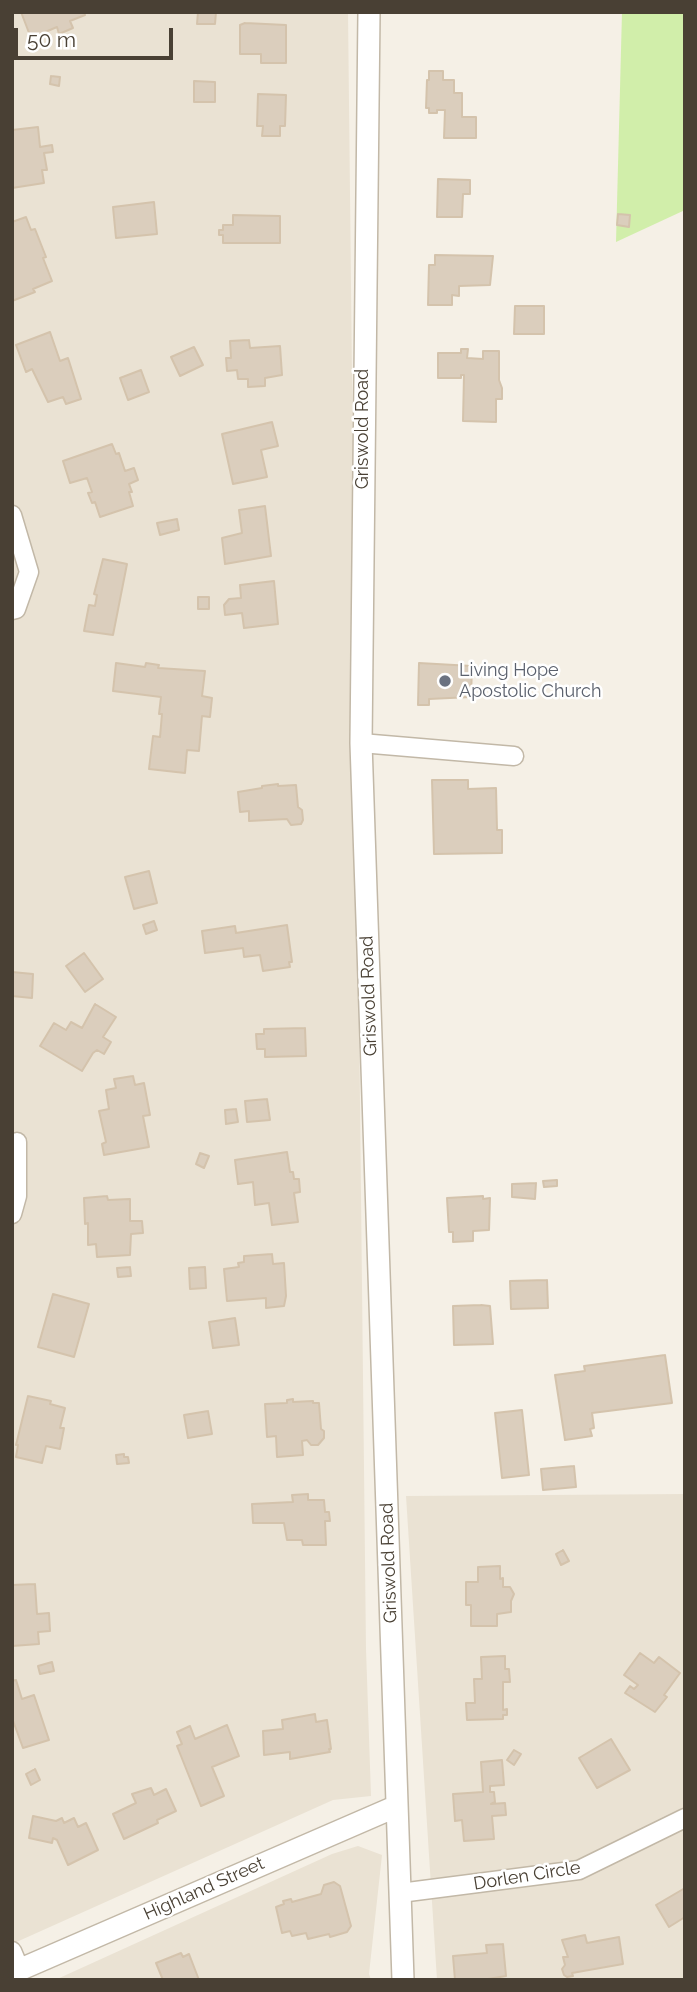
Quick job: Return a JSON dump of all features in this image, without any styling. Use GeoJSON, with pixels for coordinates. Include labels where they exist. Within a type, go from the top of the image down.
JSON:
{"type":"FeatureCollection","features":[{"type":"Feature","properties":{"kind":"street","name":"Griswold Road"},"geometry":{"type":"LineString","coordinates":[[369,12],[361,743],[403,1980]]}},
{"type":"Feature","properties":{"kind":"street"},"geometry":{"type":"LineString","coordinates":[[12,516],[29,572],[16,609],[12,610]]}},
{"type":"Feature","properties":{"kind":"street"},"geometry":{"type":"LineString","coordinates":[[361,743],[514,756]]}},
{"type":"Feature","properties":{"kind":"street"},"geometry":{"type":"LineString","coordinates":[[12,1214],[17,1196],[17,1142]]}},
{"type":"Feature","properties":{"kind":"street","name":"Highland Street"},"geometry":{"type":"LineString","coordinates":[[15,1965],[397,1806]]}},
{"type":"Feature","properties":{"kind":"street","name":"Dorlen Circle"},"geometry":{"type":"LineString","coordinates":[[400,1893],[579,1870],[685,1818]]}},
{"type":"Feature","properties":{"kind":"shaded area"},"geometry":{"type":"Polygon","coordinates":[[[12,12],[348,12],[366,1649],[371,1796],[333,1800],[12,1944],[12,12]]]}},
{"type":"Feature","properties":{"kind":"shaded area"},"geometry":{"type":"Polygon","coordinates":[[[685,1494],[685,1980],[437,1980],[406,1496],[685,1494]]]}},
{"type":"Feature","properties":{"kind":"shaded area"},"geometry":{"type":"Polygon","coordinates":[[[358,1846],[382,1855],[369,1974],[371,1980],[55,1980],[332,1854],[358,1846]]]}},
{"type":"Feature","properties":{"kind":"green space"},"geometry":{"type":"Polygon","coordinates":[[[622,12],[685,12],[685,210],[616,242],[622,12]]]}},
{"type":"Feature","properties":{"kind":"building"},"geometry":{"type":"Polygon","coordinates":[[[21,12],[84,12],[85,15],[70,21],[73,28],[59,34],[57,27],[31,38],[21,12]]]}},
{"type":"Feature","properties":{"kind":"building"},"geometry":{"type":"Polygon","coordinates":[[[198,12],[216,12],[215,24],[197,24],[198,12]]]}},
{"type":"Feature","properties":{"kind":"building"},"geometry":{"type":"Polygon","coordinates":[[[240,25],[286,25],[286,63],[261,63],[261,54],[240,54],[240,25]]]}},
{"type":"Feature","properties":{"kind":"building"},"geometry":{"type":"Polygon","coordinates":[[[429,71],[443,71],[443,80],[454,80],[454,93],[462,93],[462,117],[476,117],[476,138],[444,138],[445,110],[429,113],[429,108],[426,108],[429,71]]]}},
{"type":"Feature","properties":{"kind":"building"},"geometry":{"type":"Polygon","coordinates":[[[51,76],[60,77],[59,86],[50,84],[51,76]]]}},
{"type":"Feature","properties":{"kind":"building"},"geometry":{"type":"Polygon","coordinates":[[[194,81],[215,82],[215,102],[194,102],[194,81]]]}},
{"type":"Feature","properties":{"kind":"building"},"geometry":{"type":"Polygon","coordinates":[[[258,94],[286,95],[285,126],[280,126],[280,136],[262,136],[263,126],[257,126],[258,94]]]}},
{"type":"Feature","properties":{"kind":"building"},"geometry":{"type":"Polygon","coordinates":[[[38,127],[40,147],[52,145],[53,152],[44,153],[47,170],[42,170],[44,183],[12,188],[12,130],[38,127]]]}},
{"type":"Feature","properties":{"kind":"building"},"geometry":{"type":"Polygon","coordinates":[[[438,179],[470,180],[470,194],[463,194],[462,217],[437,217],[438,179]]]}},
{"type":"Feature","properties":{"kind":"building"},"geometry":{"type":"Polygon","coordinates":[[[154,202],[157,234],[116,238],[113,207],[154,202]]]}},
{"type":"Feature","properties":{"kind":"building"},"geometry":{"type":"Polygon","coordinates":[[[618,214],[630,215],[629,227],[617,225],[618,214]]]}},
{"type":"Feature","properties":{"kind":"building"},"geometry":{"type":"Polygon","coordinates":[[[233,215],[280,216],[280,243],[223,243],[223,235],[219,235],[219,230],[223,230],[223,225],[233,225],[233,215]]]}},
{"type":"Feature","properties":{"kind":"building"},"geometry":{"type":"Polygon","coordinates":[[[26,217],[31,230],[35,229],[52,281],[33,289],[35,292],[12,301],[12,222],[26,217]]]}},
{"type":"Feature","properties":{"kind":"building"},"geometry":{"type":"Polygon","coordinates":[[[435,255],[493,256],[490,285],[459,286],[459,296],[452,295],[452,305],[428,305],[429,265],[435,265],[435,255]]]}},
{"type":"Feature","properties":{"kind":"building"},"geometry":{"type":"Polygon","coordinates":[[[515,306],[544,306],[544,334],[514,334],[515,306]]]}},
{"type":"Feature","properties":{"kind":"building"},"geometry":{"type":"Polygon","coordinates":[[[50,332],[60,361],[68,358],[81,399],[66,404],[63,397],[48,402],[32,369],[26,372],[16,345],[50,332]]]}},
{"type":"Feature","properties":{"kind":"building"},"geometry":{"type":"Polygon","coordinates":[[[249,340],[250,348],[280,346],[282,375],[265,378],[265,386],[248,387],[248,379],[238,379],[237,370],[227,371],[226,358],[231,358],[230,341],[249,340]]]}},
{"type":"Feature","properties":{"kind":"building"},"geometry":{"type":"Polygon","coordinates":[[[194,347],[203,365],[180,376],[171,357],[194,347]]]}},
{"type":"Feature","properties":{"kind":"building"},"geometry":{"type":"Polygon","coordinates":[[[461,349],[468,349],[467,358],[483,359],[483,351],[499,351],[502,399],[496,399],[496,422],[463,421],[464,375],[461,375],[461,378],[438,378],[438,353],[461,353],[461,349]]]}},
{"type":"Feature","properties":{"kind":"building"},"geometry":{"type":"Polygon","coordinates":[[[141,370],[149,392],[128,400],[120,378],[141,370]]]}},
{"type":"Feature","properties":{"kind":"building"},"geometry":{"type":"Polygon","coordinates":[[[272,422],[278,446],[261,450],[267,477],[233,484],[222,434],[272,422]]]}},
{"type":"Feature","properties":{"kind":"building"},"geometry":{"type":"Polygon","coordinates":[[[112,444],[116,454],[119,453],[125,471],[134,468],[138,480],[129,484],[133,506],[100,517],[95,502],[92,503],[88,493],[92,492],[87,478],[70,483],[63,461],[112,444]]]}},
{"type":"Feature","properties":{"kind":"building"},"geometry":{"type":"Polygon","coordinates":[[[265,506],[271,556],[225,564],[222,538],[242,533],[239,510],[265,506]]]}},
{"type":"Feature","properties":{"kind":"building"},"geometry":{"type":"Polygon","coordinates":[[[177,519],[179,530],[160,535],[157,523],[177,519]]]}},
{"type":"Feature","properties":{"kind":"building"},"geometry":{"type":"Polygon","coordinates":[[[103,559],[127,564],[113,635],[84,631],[89,605],[95,606],[97,595],[94,594],[103,559]]]}},
{"type":"Feature","properties":{"kind":"building"},"geometry":{"type":"Polygon","coordinates":[[[274,581],[278,624],[244,628],[242,613],[225,615],[224,605],[229,599],[241,598],[240,585],[274,581]]]}},
{"type":"Feature","properties":{"kind":"building"},"geometry":{"type":"Polygon","coordinates":[[[198,597],[209,597],[209,609],[198,609],[198,597]]]}},
{"type":"Feature","properties":{"kind":"building"},"geometry":{"type":"Polygon","coordinates":[[[116,663],[145,667],[146,663],[159,665],[158,668],[205,671],[202,696],[212,698],[210,717],[202,716],[199,751],[187,750],[185,773],[149,769],[153,736],[160,737],[161,697],[113,691],[116,663]]]}},
{"type":"Feature","properties":{"kind":"building","name":"Living Hope Apostolic Church"},"geometry":{"type":"Polygon","coordinates":[[[419,663],[472,666],[471,697],[429,699],[429,705],[418,705],[419,663]]]}},
{"type":"Feature","properties":{"kind":"building"},"geometry":{"type":"Polygon","coordinates":[[[432,780],[468,780],[468,789],[496,788],[497,830],[502,830],[502,853],[434,854],[432,780]]]}},
{"type":"Feature","properties":{"kind":"building"},"geometry":{"type":"Polygon","coordinates":[[[278,784],[296,785],[298,807],[302,810],[301,824],[291,825],[287,819],[249,821],[249,811],[240,812],[238,792],[278,784]]]}},
{"type":"Feature","properties":{"kind":"building"},"geometry":{"type":"Polygon","coordinates":[[[149,871],[157,903],[134,909],[125,877],[149,871]]]}},
{"type":"Feature","properties":{"kind":"building"},"geometry":{"type":"Polygon","coordinates":[[[154,921],[157,930],[146,934],[143,925],[154,921]]]}},
{"type":"Feature","properties":{"kind":"building"},"geometry":{"type":"Polygon","coordinates":[[[287,925],[292,962],[289,962],[290,967],[263,971],[260,955],[244,957],[243,948],[205,953],[202,931],[235,926],[236,933],[287,925]]]}},
{"type":"Feature","properties":{"kind":"building"},"geometry":{"type":"Polygon","coordinates":[[[84,953],[103,979],[85,992],[66,966],[84,953]]]}},
{"type":"Feature","properties":{"kind":"building"},"geometry":{"type":"Polygon","coordinates":[[[12,972],[33,974],[32,998],[12,996],[12,972]]]}},
{"type":"Feature","properties":{"kind":"building"},"geometry":{"type":"Polygon","coordinates":[[[95,1004],[116,1017],[103,1037],[111,1042],[104,1054],[97,1050],[93,1053],[82,1071],[40,1046],[54,1023],[66,1030],[71,1022],[82,1028],[95,1004]]]}},
{"type":"Feature","properties":{"kind":"building"},"geometry":{"type":"Polygon","coordinates":[[[305,1028],[306,1056],[265,1057],[265,1049],[257,1049],[256,1034],[264,1034],[264,1029],[305,1028]]]}},
{"type":"Feature","properties":{"kind":"building"},"geometry":{"type":"Polygon","coordinates":[[[133,1076],[135,1085],[144,1083],[150,1115],[143,1116],[149,1147],[104,1155],[102,1144],[106,1142],[99,1111],[109,1109],[106,1090],[116,1088],[114,1079],[133,1076]]]}},
{"type":"Feature","properties":{"kind":"building"},"geometry":{"type":"Polygon","coordinates":[[[267,1099],[270,1120],[247,1122],[245,1101],[267,1099]]]}},
{"type":"Feature","properties":{"kind":"building"},"geometry":{"type":"Polygon","coordinates":[[[236,1109],[238,1122],[226,1124],[225,1110],[236,1109]]]}},
{"type":"Feature","properties":{"kind":"building"},"geometry":{"type":"Polygon","coordinates":[[[287,1152],[290,1172],[293,1172],[294,1179],[299,1179],[300,1192],[294,1193],[298,1222],[272,1225],[269,1203],[255,1205],[253,1182],[238,1184],[235,1160],[287,1152]]]}},
{"type":"Feature","properties":{"kind":"building"},"geometry":{"type":"Polygon","coordinates":[[[200,1153],[209,1156],[204,1168],[196,1164],[200,1153]]]}},
{"type":"Feature","properties":{"kind":"building"},"geometry":{"type":"Polygon","coordinates":[[[557,1180],[557,1186],[544,1187],[543,1181],[557,1180]]]}},
{"type":"Feature","properties":{"kind":"building"},"geometry":{"type":"Polygon","coordinates":[[[536,1183],[535,1199],[512,1197],[512,1184],[536,1183]]]}},
{"type":"Feature","properties":{"kind":"building"},"geometry":{"type":"Polygon","coordinates":[[[107,1196],[108,1200],[130,1199],[130,1221],[142,1221],[143,1233],[131,1234],[130,1255],[97,1257],[96,1244],[88,1245],[84,1198],[107,1196]]]}},
{"type":"Feature","properties":{"kind":"building"},"geometry":{"type":"Polygon","coordinates":[[[483,1196],[483,1199],[490,1198],[489,1230],[473,1231],[473,1241],[453,1242],[453,1232],[449,1232],[447,1198],[483,1196]]]}},
{"type":"Feature","properties":{"kind":"building"},"geometry":{"type":"Polygon","coordinates":[[[272,1254],[273,1264],[284,1263],[284,1306],[266,1308],[266,1298],[227,1301],[224,1269],[239,1267],[238,1263],[244,1262],[244,1256],[272,1254]]]}},
{"type":"Feature","properties":{"kind":"building"},"geometry":{"type":"Polygon","coordinates":[[[130,1267],[131,1276],[118,1277],[117,1268],[130,1267]]]}},
{"type":"Feature","properties":{"kind":"building"},"geometry":{"type":"Polygon","coordinates":[[[205,1267],[206,1288],[190,1289],[189,1268],[205,1267]]]}},
{"type":"Feature","properties":{"kind":"building"},"geometry":{"type":"Polygon","coordinates":[[[547,1280],[548,1308],[511,1309],[510,1281],[547,1280]]]}},
{"type":"Feature","properties":{"kind":"building"},"geometry":{"type":"Polygon","coordinates":[[[53,1294],[89,1304],[74,1357],[38,1347],[53,1294]]]}},
{"type":"Feature","properties":{"kind":"building"},"geometry":{"type":"Polygon","coordinates":[[[453,1306],[490,1306],[493,1344],[454,1345],[453,1306]]]}},
{"type":"Feature","properties":{"kind":"building"},"geometry":{"type":"Polygon","coordinates":[[[235,1318],[239,1345],[213,1348],[209,1322],[235,1318]]]}},
{"type":"Feature","properties":{"kind":"building"},"geometry":{"type":"Polygon","coordinates":[[[665,1355],[672,1403],[592,1413],[592,1436],[565,1440],[555,1375],[585,1371],[584,1366],[665,1355]]]}},
{"type":"Feature","properties":{"kind":"building"},"geometry":{"type":"Polygon","coordinates":[[[28,1396],[51,1401],[50,1404],[65,1408],[60,1428],[64,1428],[60,1449],[46,1446],[42,1463],[16,1457],[16,1445],[28,1396]]]}},
{"type":"Feature","properties":{"kind":"building"},"geometry":{"type":"Polygon","coordinates":[[[293,1399],[293,1402],[319,1403],[324,1438],[318,1445],[311,1445],[307,1440],[302,1441],[303,1455],[277,1457],[276,1436],[267,1437],[265,1404],[287,1403],[287,1400],[293,1399]]]}},
{"type":"Feature","properties":{"kind":"building"},"geometry":{"type":"Polygon","coordinates":[[[522,1410],[529,1475],[502,1478],[495,1413],[522,1410]]]}},
{"type":"Feature","properties":{"kind":"building"},"geometry":{"type":"Polygon","coordinates":[[[208,1411],[212,1434],[188,1438],[184,1415],[208,1411]]]}},
{"type":"Feature","properties":{"kind":"building"},"geometry":{"type":"Polygon","coordinates":[[[124,1454],[129,1463],[117,1464],[116,1455],[124,1454]]]}},
{"type":"Feature","properties":{"kind":"building"},"geometry":{"type":"Polygon","coordinates":[[[574,1466],[576,1487],[543,1490],[541,1469],[574,1466]]]}},
{"type":"Feature","properties":{"kind":"building"},"geometry":{"type":"Polygon","coordinates":[[[308,1494],[308,1500],[324,1500],[325,1512],[329,1512],[330,1521],[325,1521],[326,1545],[303,1545],[302,1540],[287,1540],[284,1523],[253,1523],[252,1504],[293,1502],[292,1495],[308,1494]]]}},
{"type":"Feature","properties":{"kind":"building"},"geometry":{"type":"Polygon","coordinates":[[[563,1550],[569,1561],[561,1565],[556,1554],[563,1550]]]}},
{"type":"Feature","properties":{"kind":"building"},"geometry":{"type":"Polygon","coordinates":[[[500,1566],[503,1587],[510,1587],[514,1594],[511,1612],[497,1614],[497,1626],[471,1626],[471,1605],[466,1605],[466,1582],[478,1582],[478,1567],[500,1566]]]}},
{"type":"Feature","properties":{"kind":"building"},"geometry":{"type":"Polygon","coordinates":[[[35,1584],[37,1614],[49,1613],[50,1631],[38,1632],[39,1644],[12,1646],[12,1585],[35,1584]]]}},
{"type":"Feature","properties":{"kind":"building"},"geometry":{"type":"Polygon","coordinates":[[[640,1653],[654,1663],[659,1657],[680,1673],[655,1712],[625,1693],[630,1686],[634,1689],[638,1685],[624,1675],[640,1653]]]}},
{"type":"Feature","properties":{"kind":"building"},"geometry":{"type":"Polygon","coordinates":[[[505,1656],[505,1669],[509,1669],[510,1682],[503,1682],[503,1710],[507,1709],[507,1715],[503,1715],[503,1719],[467,1720],[466,1703],[475,1703],[474,1679],[482,1679],[481,1657],[505,1656]]]}},
{"type":"Feature","properties":{"kind":"building"},"geometry":{"type":"Polygon","coordinates":[[[52,1662],[54,1671],[40,1674],[38,1666],[52,1662]]]}},
{"type":"Feature","properties":{"kind":"building"},"geometry":{"type":"Polygon","coordinates":[[[16,1680],[22,1699],[34,1695],[49,1740],[23,1748],[12,1718],[12,1681],[16,1680]]]}},
{"type":"Feature","properties":{"kind":"building"},"geometry":{"type":"Polygon","coordinates":[[[315,1714],[316,1722],[327,1720],[330,1752],[290,1759],[290,1752],[264,1755],[263,1731],[283,1729],[282,1720],[315,1714]]]}},
{"type":"Feature","properties":{"kind":"building"},"geometry":{"type":"Polygon","coordinates":[[[227,1725],[239,1756],[212,1767],[224,1796],[201,1806],[177,1746],[182,1744],[177,1732],[190,1726],[195,1739],[227,1725]]]}},
{"type":"Feature","properties":{"kind":"building"},"geometry":{"type":"Polygon","coordinates":[[[611,1739],[630,1770],[597,1788],[579,1758],[611,1739]]]}},
{"type":"Feature","properties":{"kind":"building"},"geometry":{"type":"Polygon","coordinates":[[[514,1750],[521,1754],[514,1765],[507,1760],[514,1750]]]}},
{"type":"Feature","properties":{"kind":"building"},"geometry":{"type":"Polygon","coordinates":[[[502,1760],[504,1785],[490,1786],[490,1792],[494,1792],[495,1802],[491,1804],[505,1803],[506,1815],[492,1816],[494,1839],[464,1841],[462,1820],[455,1821],[453,1794],[483,1792],[481,1762],[502,1760]]]}},
{"type":"Feature","properties":{"kind":"building"},"geometry":{"type":"Polygon","coordinates":[[[35,1769],[40,1780],[31,1785],[26,1774],[35,1769]]]}},
{"type":"Feature","properties":{"kind":"building"},"geometry":{"type":"Polygon","coordinates":[[[151,1788],[154,1795],[166,1789],[176,1811],[124,1839],[113,1814],[136,1803],[132,1794],[151,1788]]]}},
{"type":"Feature","properties":{"kind":"building"},"geometry":{"type":"Polygon","coordinates":[[[33,1816],[56,1821],[62,1818],[64,1823],[74,1818],[78,1827],[86,1823],[98,1850],[68,1865],[57,1840],[53,1838],[52,1843],[29,1838],[33,1816]]]}},
{"type":"Feature","properties":{"kind":"building"},"geometry":{"type":"Polygon","coordinates":[[[334,1882],[340,1886],[351,1926],[347,1932],[308,1939],[306,1933],[292,1936],[290,1931],[282,1933],[276,1907],[284,1904],[283,1901],[291,1899],[292,1902],[321,1894],[324,1885],[334,1882]]]}},
{"type":"Feature","properties":{"kind":"building"},"geometry":{"type":"Polygon","coordinates":[[[685,1888],[685,1917],[669,1927],[656,1905],[685,1888]]]}},
{"type":"Feature","properties":{"kind":"building"},"geometry":{"type":"Polygon","coordinates":[[[585,1935],[587,1943],[619,1937],[623,1964],[572,1973],[573,1976],[564,1975],[563,1957],[568,1957],[562,1940],[585,1935]]]}},
{"type":"Feature","properties":{"kind":"building"},"geometry":{"type":"Polygon","coordinates":[[[503,1944],[506,1976],[482,1980],[455,1980],[453,1956],[487,1953],[486,1945],[503,1944]]]}},
{"type":"Feature","properties":{"kind":"building"},"geometry":{"type":"Polygon","coordinates":[[[181,1953],[183,1957],[189,1954],[199,1980],[163,1980],[156,1963],[181,1953]]]}},
{"type":"Feature","properties":{"kind":"place","name":"Living Hope Apostolic Church"},"geometry":{"type":"Point","coordinates":[445,681]}}]}
